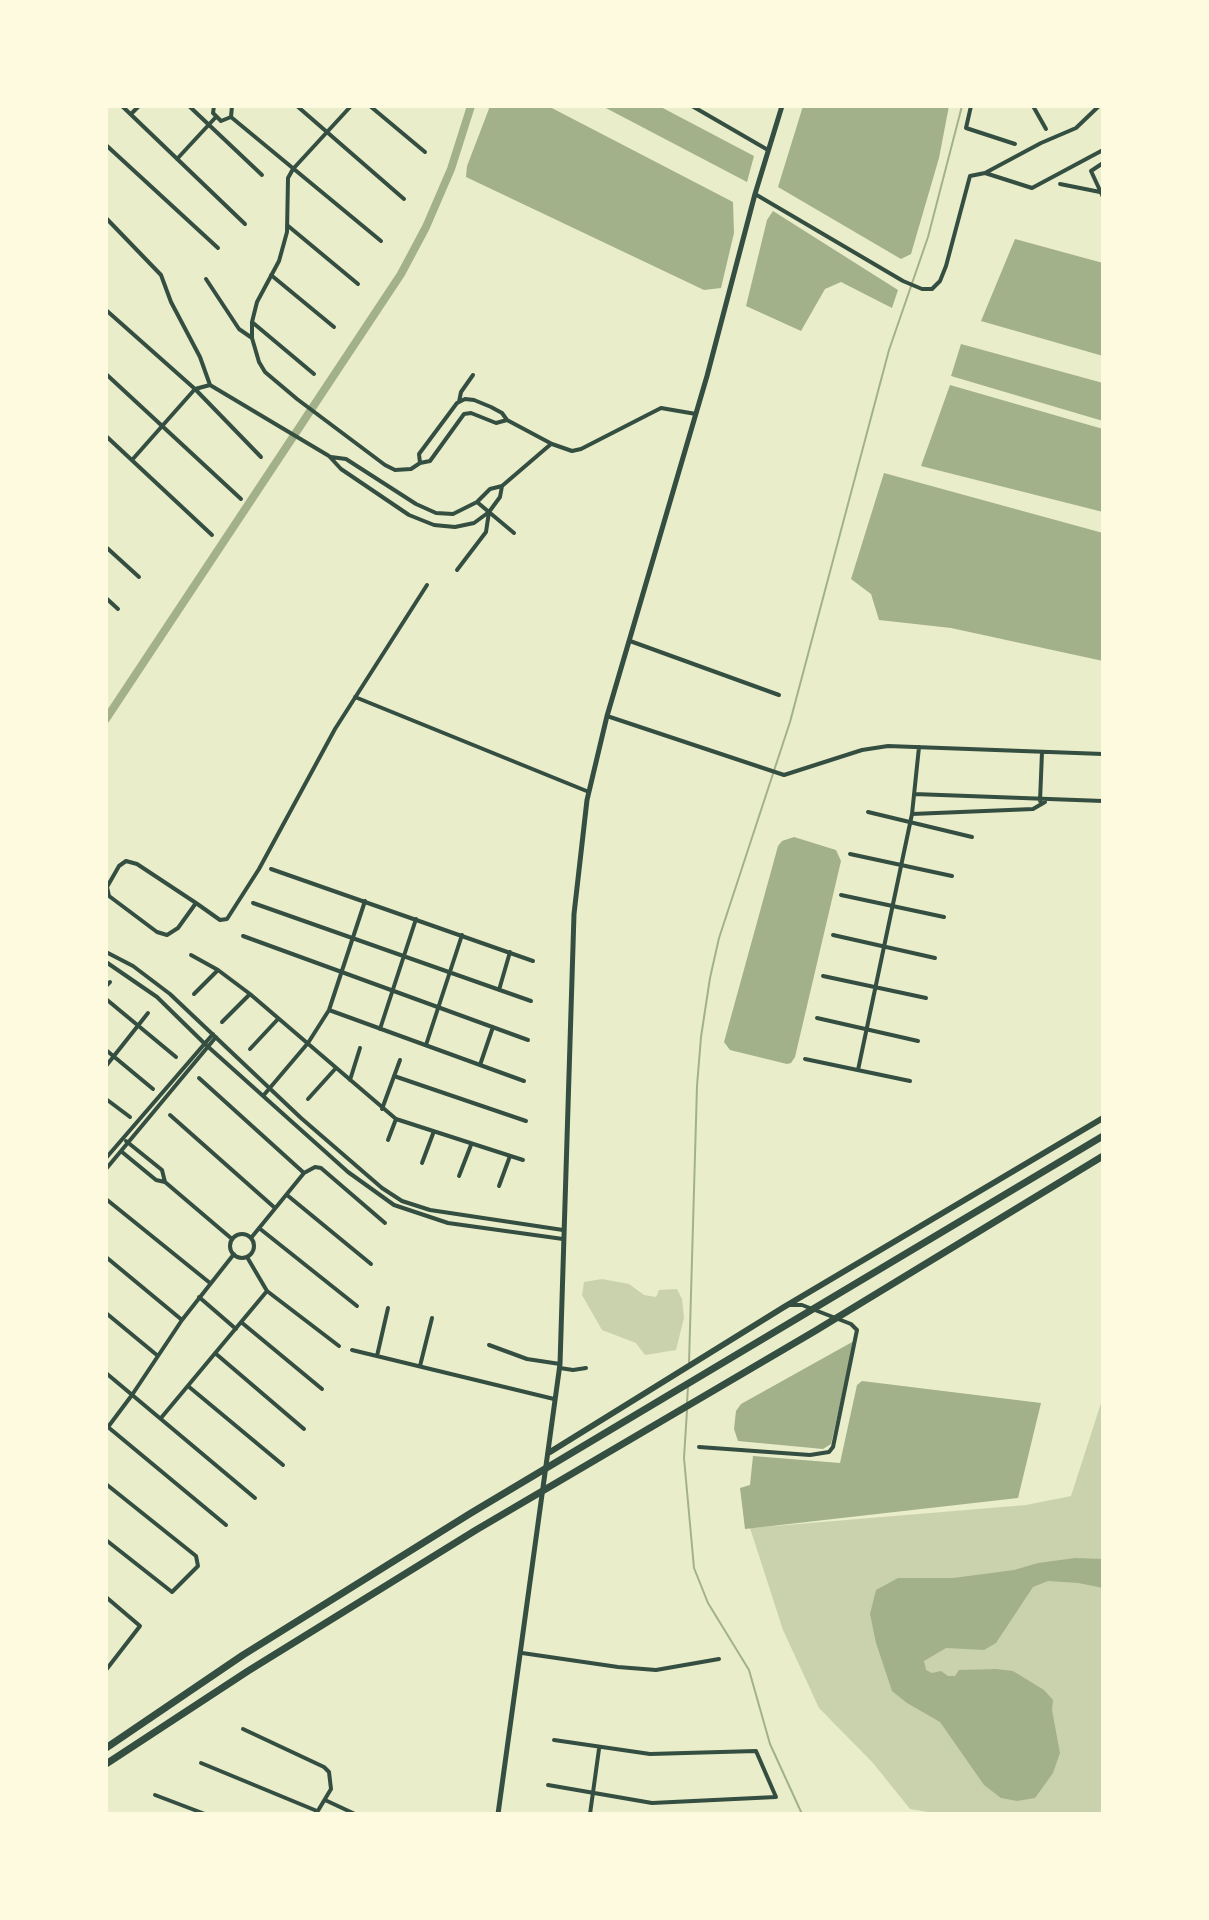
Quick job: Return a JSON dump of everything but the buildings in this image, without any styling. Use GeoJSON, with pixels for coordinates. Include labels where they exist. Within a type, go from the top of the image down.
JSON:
{"type":"FeatureCollection","features":[{"type":"Feature","properties":{"kind":"highway"},"geometry":{"type":"LineString","coordinates":[[106,1748],[243,1655],[471,1513],[1103,1136]]}},
{"type":"Feature","properties":{"kind":"highway"},"geometry":{"type":"LineString","coordinates":[[106,1764],[248,1671],[476,1530],[815,1331],[1103,1156]]}},
{"type":"Feature","properties":{"kind":"main road"},"geometry":{"type":"LineString","coordinates":[[550,1452],[784,1307],[1103,1118]]}},
{"type":"Feature","properties":{"kind":"street"},"geometry":{"type":"LineString","coordinates":[[122,106],[245,224]]}},
{"type":"Feature","properties":{"kind":"street"},"geometry":{"type":"LineString","coordinates":[[131,114],[139,106]]}},
{"type":"Feature","properties":{"kind":"street"},"geometry":{"type":"LineString","coordinates":[[189,106],[262,175]]}},
{"type":"Feature","properties":{"kind":"street"},"geometry":{"type":"LineString","coordinates":[[214,106],[215,118]]}},
{"type":"Feature","properties":{"kind":"street"},"geometry":{"type":"LineString","coordinates":[[231,117],[232,106]]}},
{"type":"Feature","properties":{"kind":"street"},"geometry":{"type":"LineString","coordinates":[[297,106],[404,199]]}},
{"type":"Feature","properties":{"kind":"street"},"geometry":{"type":"LineString","coordinates":[[351,106],[293,169],[287,185],[287,225],[279,261],[257,302],[252,322],[252,338],[265,372],[385,465],[404,470],[430,461],[464,414],[471,413],[496,423],[507,420]]}},
{"type":"Feature","properties":{"kind":"street"},"geometry":{"type":"LineString","coordinates":[[370,106],[425,152]]}},
{"type":"Feature","properties":{"kind":"street"},"geometry":{"type":"LineString","coordinates":[[692,106],[768,150]]}},
{"type":"Feature","properties":{"kind":"street"},"geometry":{"type":"LineString","coordinates":[[498,1814],[560,1366],[574,914],[589,792],[607,716],[782,106]]}},
{"type":"Feature","properties":{"kind":"street"},"geometry":{"type":"LineString","coordinates":[[971,106],[966,124],[969,130],[1015,144]]}},
{"type":"Feature","properties":{"kind":"street"},"geometry":{"type":"LineString","coordinates":[[1033,106],[1046,129]]}},
{"type":"Feature","properties":{"kind":"street"},"geometry":{"type":"LineString","coordinates":[[985,173],[1076,128],[1101,108]]}},
{"type":"Feature","properties":{"kind":"street"},"geometry":{"type":"LineString","coordinates":[[215,118],[226,120],[231,117]]}},
{"type":"Feature","properties":{"kind":"street"},"geometry":{"type":"LineString","coordinates":[[231,117],[381,241]]}},
{"type":"Feature","properties":{"kind":"street"},"geometry":{"type":"LineString","coordinates":[[177,159],[215,118]]}},
{"type":"Feature","properties":{"kind":"street"},"geometry":{"type":"LineString","coordinates":[[106,145],[218,248]]}},
{"type":"Feature","properties":{"kind":"street"},"geometry":{"type":"LineString","coordinates":[[755,194],[903,281],[932,289],[940,281],[946,266],[968,179],[974,174],[985,173],[1032,188],[1103,150]]}},
{"type":"Feature","properties":{"kind":"street"},"geometry":{"type":"LineString","coordinates":[[1102,194],[1091,171],[1103,163]]}},
{"type":"Feature","properties":{"kind":"street"},"geometry":{"type":"LineString","coordinates":[[1060,184],[1102,194]]}},
{"type":"Feature","properties":{"kind":"street"},"geometry":{"type":"LineString","coordinates":[[106,218],[161,275],[210,385],[308,445],[329,456],[346,459],[416,504],[436,513],[453,514],[477,502],[490,489],[502,486],[552,444]]}},
{"type":"Feature","properties":{"kind":"street"},"geometry":{"type":"LineString","coordinates":[[287,225],[358,284]]}},
{"type":"Feature","properties":{"kind":"street"},"geometry":{"type":"LineString","coordinates":[[271,275],[334,327]]}},
{"type":"Feature","properties":{"kind":"street"},"geometry":{"type":"LineString","coordinates":[[206,279],[239,329],[252,338]]}},
{"type":"Feature","properties":{"kind":"street"},"geometry":{"type":"LineString","coordinates":[[106,310],[195,389],[261,457]]}},
{"type":"Feature","properties":{"kind":"street"},"geometry":{"type":"LineString","coordinates":[[252,322],[314,374]]}},
{"type":"Feature","properties":{"kind":"street"},"geometry":{"type":"LineString","coordinates":[[106,374],[241,499]]}},
{"type":"Feature","properties":{"kind":"street"},"geometry":{"type":"LineString","coordinates":[[420,463],[419,454],[459,402],[463,387],[473,375]]}},
{"type":"Feature","properties":{"kind":"street"},"geometry":{"type":"LineString","coordinates":[[132,460],[195,389],[210,385]]}},
{"type":"Feature","properties":{"kind":"street"},"geometry":{"type":"LineString","coordinates":[[459,402],[474,400],[484,404],[502,413],[507,420],[572,451],[661,408],[696,414]]}},
{"type":"Feature","properties":{"kind":"street"},"geometry":{"type":"LineString","coordinates":[[479,417],[484,404]]}},
{"type":"Feature","properties":{"kind":"street"},"geometry":{"type":"LineString","coordinates":[[106,436],[212,535]]}},
{"type":"Feature","properties":{"kind":"street"},"geometry":{"type":"LineString","coordinates":[[329,456],[341,469],[409,515],[434,525],[455,527],[474,523],[489,512],[500,497],[502,486]]}},
{"type":"Feature","properties":{"kind":"street"},"geometry":{"type":"LineString","coordinates":[[477,502],[514,533]]}},
{"type":"Feature","properties":{"kind":"street"},"geometry":{"type":"LineString","coordinates":[[409,515],[416,504]]}},
{"type":"Feature","properties":{"kind":"street"},"geometry":{"type":"LineString","coordinates":[[457,570],[486,532],[489,512]]}},
{"type":"Feature","properties":{"kind":"street"},"geometry":{"type":"LineString","coordinates":[[106,547],[139,577]]}},
{"type":"Feature","properties":{"kind":"street"},"geometry":{"type":"LineString","coordinates":[[196,903],[178,928],[167,935],[157,932],[109,896],[107,887],[119,866],[126,861],[137,864],[196,903],[220,920],[233,914],[321,752],[427,585]]}},
{"type":"Feature","properties":{"kind":"street"},"geometry":{"type":"LineString","coordinates":[[106,598],[118,609]]}},
{"type":"Feature","properties":{"kind":"street"},"geometry":{"type":"LineString","coordinates":[[630,641],[779,695]]}},
{"type":"Feature","properties":{"kind":"street"},"geometry":{"type":"LineString","coordinates":[[355,697],[589,792]]}},
{"type":"Feature","properties":{"kind":"street"},"geometry":{"type":"LineString","coordinates":[[607,716],[769,772],[792,774],[876,746],[1103,754]]}},
{"type":"Feature","properties":{"kind":"street"},"geometry":{"type":"LineString","coordinates":[[858,1070],[912,814],[919,747]]}},
{"type":"Feature","properties":{"kind":"street"},"geometry":{"type":"LineString","coordinates":[[1040,801],[1042,752]]}},
{"type":"Feature","properties":{"kind":"street"},"geometry":{"type":"LineString","coordinates":[[914,794],[1103,801]]}},
{"type":"Feature","properties":{"kind":"street"},"geometry":{"type":"LineString","coordinates":[[912,814],[1033,809],[1047,801]]}},
{"type":"Feature","properties":{"kind":"street"},"geometry":{"type":"LineString","coordinates":[[868,812],[972,837]]}},
{"type":"Feature","properties":{"kind":"street"},"geometry":{"type":"LineString","coordinates":[[850,854],[952,876]]}},
{"type":"Feature","properties":{"kind":"street"},"geometry":{"type":"LineString","coordinates":[[271,869],[533,961]]}},
{"type":"Feature","properties":{"kind":"street"},"geometry":{"type":"LineString","coordinates":[[841,895],[944,917]]}},
{"type":"Feature","properties":{"kind":"street"},"geometry":{"type":"LineString","coordinates":[[263,1096],[308,1043],[329,1010],[365,901]]}},
{"type":"Feature","properties":{"kind":"street"},"geometry":{"type":"LineString","coordinates":[[253,903],[531,1001]]}},
{"type":"Feature","properties":{"kind":"street"},"geometry":{"type":"LineString","coordinates":[[380,1029],[416,919]]}},
{"type":"Feature","properties":{"kind":"street"},"geometry":{"type":"LineString","coordinates":[[426,1045],[462,935]]}},
{"type":"Feature","properties":{"kind":"street"},"geometry":{"type":"LineString","coordinates":[[833,935],[935,958]]}},
{"type":"Feature","properties":{"kind":"street"},"geometry":{"type":"LineString","coordinates":[[243,936],[528,1040]]}},
{"type":"Feature","properties":{"kind":"street"},"geometry":{"type":"LineString","coordinates":[[106,952],[133,966],[170,994],[382,1188],[402,1201],[430,1210],[563,1230]]}},
{"type":"Feature","properties":{"kind":"street"},"geometry":{"type":"LineString","coordinates":[[499,990],[510,952]]}},
{"type":"Feature","properties":{"kind":"street"},"geometry":{"type":"LineString","coordinates":[[191,955],[250,994],[396,1119],[523,1160]]}},
{"type":"Feature","properties":{"kind":"street"},"geometry":{"type":"LineString","coordinates":[[106,962],[157,997],[348,1172],[394,1205],[448,1223],[563,1239]]}},
{"type":"Feature","properties":{"kind":"street"},"geometry":{"type":"LineString","coordinates":[[127,975],[133,966]]}},
{"type":"Feature","properties":{"kind":"street"},"geometry":{"type":"LineString","coordinates":[[194,994],[218,970]]}},
{"type":"Feature","properties":{"kind":"street"},"geometry":{"type":"LineString","coordinates":[[823,976],[926,998]]}},
{"type":"Feature","properties":{"kind":"street"},"geometry":{"type":"LineString","coordinates":[[222,1022],[250,994]]}},
{"type":"Feature","properties":{"kind":"street"},"geometry":{"type":"LineString","coordinates":[[106,999],[176,1057]]}},
{"type":"Feature","properties":{"kind":"street"},"geometry":{"type":"LineString","coordinates":[[329,1010],[524,1081]]}},
{"type":"Feature","properties":{"kind":"street"},"geometry":{"type":"LineString","coordinates":[[106,1066],[148,1013]]}},
{"type":"Feature","properties":{"kind":"street"},"geometry":{"type":"LineString","coordinates":[[817,1018],[918,1041]]}},
{"type":"Feature","properties":{"kind":"street"},"geometry":{"type":"LineString","coordinates":[[250,1049],[278,1019]]}},
{"type":"Feature","properties":{"kind":"street"},"geometry":{"type":"LineString","coordinates":[[480,1065],[493,1027]]}},
{"type":"Feature","properties":{"kind":"street"},"geometry":{"type":"LineString","coordinates":[[106,1169],[215,1036]]}},
{"type":"Feature","properties":{"kind":"street"},"geometry":{"type":"LineString","coordinates":[[350,1080],[360,1048]]}},
{"type":"Feature","properties":{"kind":"street"},"geometry":{"type":"LineString","coordinates":[[106,1050],[153,1089]]}},
{"type":"Feature","properties":{"kind":"street"},"geometry":{"type":"LineString","coordinates":[[805,1059],[910,1081]]}},
{"type":"Feature","properties":{"kind":"street"},"geometry":{"type":"LineString","coordinates":[[382,1109],[400,1060]]}},
{"type":"Feature","properties":{"kind":"street"},"geometry":{"type":"LineString","coordinates":[[308,1099],[336,1067]]}},
{"type":"Feature","properties":{"kind":"street"},"geometry":{"type":"LineString","coordinates":[[394,1076],[526,1121]]}},
{"type":"Feature","properties":{"kind":"street"},"geometry":{"type":"LineString","coordinates":[[199,1078],[304,1173]]}},
{"type":"Feature","properties":{"kind":"street"},"geometry":{"type":"LineString","coordinates":[[106,1099],[130,1117]]}},
{"type":"Feature","properties":{"kind":"street"},"geometry":{"type":"LineString","coordinates":[[170,1115],[275,1208]]}},
{"type":"Feature","properties":{"kind":"street"},"geometry":{"type":"LineString","coordinates":[[388,1140],[396,1119]]}},
{"type":"Feature","properties":{"kind":"street"},"geometry":{"type":"LineString","coordinates":[[422,1163],[434,1131]]}},
{"type":"Feature","properties":{"kind":"street"},"geometry":{"type":"LineString","coordinates":[[106,1158],[115,1147],[126,1141]]}},
{"type":"Feature","properties":{"kind":"street"},"geometry":{"type":"LineString","coordinates":[[126,1141],[162,1170],[165,1182]]}},
{"type":"Feature","properties":{"kind":"street"},"geometry":{"type":"LineString","coordinates":[[459,1176],[471,1144]]}},
{"type":"Feature","properties":{"kind":"street"},"geometry":{"type":"LineString","coordinates":[[115,1147],[156,1180],[165,1182],[232,1239]]}},
{"type":"Feature","properties":{"kind":"street"},"geometry":{"type":"LineString","coordinates":[[499,1186],[510,1156]]}},
{"type":"Feature","properties":{"kind":"street"},"geometry":{"type":"LineString","coordinates":[[251,1238],[309,1168],[321,1168],[385,1223]]}},
{"type":"Feature","properties":{"kind":"street"},"geometry":{"type":"LineString","coordinates":[[287,1195],[371,1264]]}},
{"type":"Feature","properties":{"kind":"street"},"geometry":{"type":"LineString","coordinates":[[106,1199],[210,1283]]}},
{"type":"Feature","properties":{"kind":"street"},"geometry":{"type":"LineString","coordinates":[[259,1228],[357,1306]]}},
{"type":"Feature","properties":{"kind":"street"},"geometry":{"type":"LineString","coordinates":[[241,1234],[251,1238],[254,1251],[247,1257],[240,1258],[234,1254],[230,1248],[232,1239],[241,1234]]}},
{"type":"Feature","properties":{"kind":"street"},"geometry":{"type":"LineString","coordinates":[[226,1525],[107,1426],[132,1395],[182,1320],[234,1254]]}},
{"type":"Feature","properties":{"kind":"street"},"geometry":{"type":"LineString","coordinates":[[106,1257],[182,1320]]}},
{"type":"Feature","properties":{"kind":"street"},"geometry":{"type":"LineString","coordinates":[[247,1257],[267,1291],[339,1346]]}},
{"type":"Feature","properties":{"kind":"street"},"geometry":{"type":"LineString","coordinates":[[161,1418],[267,1291]]}},
{"type":"Feature","properties":{"kind":"street"},"geometry":{"type":"LineString","coordinates":[[199,1297],[236,1329]]}},
{"type":"Feature","properties":{"kind":"street"},"geometry":{"type":"LineString","coordinates":[[699,1447],[810,1455],[829,1452],[833,1447],[857,1330],[851,1324],[802,1305],[784,1307]]}},
{"type":"Feature","properties":{"kind":"street"},"geometry":{"type":"LineString","coordinates":[[377,1356],[388,1308]]}},
{"type":"Feature","properties":{"kind":"street"},"geometry":{"type":"LineString","coordinates":[[106,1313],[158,1356]]}},
{"type":"Feature","properties":{"kind":"street"},"geometry":{"type":"LineString","coordinates":[[420,1366],[432,1318]]}},
{"type":"Feature","properties":{"kind":"street"},"geometry":{"type":"LineString","coordinates":[[241,1322],[322,1389]]}},
{"type":"Feature","properties":{"kind":"street"},"geometry":{"type":"LineString","coordinates":[[489,1345],[527,1359],[573,1370],[586,1368]]}},
{"type":"Feature","properties":{"kind":"street"},"geometry":{"type":"LineString","coordinates":[[352,1350],[557,1399]]}},
{"type":"Feature","properties":{"kind":"street"},"geometry":{"type":"LineString","coordinates":[[215,1353],[304,1429]]}},
{"type":"Feature","properties":{"kind":"street"},"geometry":{"type":"LineString","coordinates":[[106,1373],[255,1498]]}},
{"type":"Feature","properties":{"kind":"street"},"geometry":{"type":"LineString","coordinates":[[188,1386],[283,1465]]}},
{"type":"Feature","properties":{"kind":"street"},"geometry":{"type":"LineString","coordinates":[[106,1484],[196,1556],[198,1566],[172,1592],[106,1540]]}},
{"type":"Feature","properties":{"kind":"street"},"geometry":{"type":"LineString","coordinates":[[106,1597],[140,1626],[106,1670]]}},
{"type":"Feature","properties":{"kind":"street"},"geometry":{"type":"LineString","coordinates":[[522,1653],[656,1670],[719,1659]]}},
{"type":"Feature","properties":{"kind":"street"},"geometry":{"type":"LineString","coordinates":[[106,1657],[112,1662]]}},
{"type":"Feature","properties":{"kind":"street"},"geometry":{"type":"LineString","coordinates":[[201,1763],[317,1812],[331,1783],[329,1772],[243,1729]]}},
{"type":"Feature","properties":{"kind":"street"},"geometry":{"type":"LineString","coordinates":[[548,1785],[652,1803],[776,1797],[756,1751],[650,1754],[599,1749],[554,1740]]}},
{"type":"Feature","properties":{"kind":"street"},"geometry":{"type":"LineString","coordinates":[[590,1814],[599,1749]]}},
{"type":"Feature","properties":{"kind":"street"},"geometry":{"type":"LineString","coordinates":[[155,1795],[205,1814]]}},
{"type":"Feature","properties":{"kind":"street"},"geometry":{"type":"LineString","coordinates":[[324,1800],[355,1814]]}},
{"type":"Feature","properties":{"kind":"shaded area"},"geometry":{"type":"Polygon","coordinates":[[[490,106],[548,106],[733,202],[734,233],[721,288],[704,290],[466,177],[467,166],[490,106]]]}},
{"type":"Feature","properties":{"kind":"shaded area"},"geometry":{"type":"Polygon","coordinates":[[[602,106],[659,106],[754,156],[747,182],[602,106]]]}},
{"type":"Feature","properties":{"kind":"shaded area"},"geometry":{"type":"Polygon","coordinates":[[[803,106],[949,106],[939,158],[911,254],[901,259],[778,187],[803,106]]]}},
{"type":"Feature","properties":{"kind":"shaded area"},"geometry":{"type":"Polygon","coordinates":[[[773,211],[898,290],[892,308],[841,282],[825,289],[801,331],[746,306],[767,220],[773,211]]]}},
{"type":"Feature","properties":{"kind":"shaded area"},"geometry":{"type":"Polygon","coordinates":[[[1015,239],[1103,263],[1103,356],[981,321],[1015,239]]]}},
{"type":"Feature","properties":{"kind":"shaded area"},"geometry":{"type":"Polygon","coordinates":[[[961,344],[1103,383],[1103,421],[951,376],[961,344]]]}},
{"type":"Feature","properties":{"kind":"shaded area"},"geometry":{"type":"Polygon","coordinates":[[[950,385],[1103,429],[1103,512],[921,466],[950,385]]]}},
{"type":"Feature","properties":{"kind":"shaded area"},"geometry":{"type":"Polygon","coordinates":[[[884,473],[1103,533],[1103,661],[951,628],[879,620],[871,594],[851,579],[884,473]]]}},
{"type":"Feature","properties":{"kind":"shaded area"},"geometry":{"type":"Polygon","coordinates":[[[794,837],[836,850],[841,861],[795,1057],[787,1064],[730,1050],[724,1042],[778,846],[794,837]]]}},
{"type":"Feature","properties":{"kind":"shaded area"},"geometry":{"type":"Polygon","coordinates":[[[602,1279],[629,1284],[644,1295],[656,1297],[659,1290],[677,1289],[682,1299],[684,1318],[676,1350],[645,1355],[636,1343],[602,1330],[582,1295],[584,1282],[602,1279]]]}},
{"type":"Feature","properties":{"kind":"shaded area"},"geometry":{"type":"Polygon","coordinates":[[[854,1341],[831,1444],[823,1449],[738,1441],[734,1429],[736,1411],[741,1404],[854,1341]]]}},
{"type":"Feature","properties":{"kind":"shaded area"},"geometry":{"type":"Polygon","coordinates":[[[862,1381],[1041,1403],[1018,1498],[745,1529],[740,1488],[750,1485],[753,1456],[840,1463],[857,1385],[862,1381]]]}},
{"type":"Feature","properties":{"kind":"shaded area"},"geometry":{"type":"Polygon","coordinates":[[[1103,1397],[1103,1814],[940,1814],[910,1809],[873,1763],[819,1708],[783,1630],[750,1528],[1026,1505],[1071,1496],[1103,1397]]]}},
{"type":"Feature","properties":{"kind":"shaded area"},"geometry":{"type":"Polygon","coordinates":[[[1075,1558],[1103,1559],[1103,1588],[1048,1581],[1033,1587],[996,1643],[984,1650],[946,1648],[924,1661],[926,1670],[932,1673],[941,1671],[948,1676],[955,1676],[959,1670],[1013,1671],[1044,1690],[1053,1700],[1060,1753],[1053,1773],[1035,1798],[1017,1801],[1001,1798],[984,1785],[940,1722],[892,1691],[870,1614],[876,1590],[898,1578],[953,1578],[1075,1558]]]}},
{"type":"Feature","properties":{"kind":"waterway"},"geometry":{"type":"LineString","coordinates":[[106,719],[401,274],[451,169],[471,106]]}},
{"type":"Feature","properties":{"kind":"waterway"},"geometry":{"type":"LineString","coordinates":[[689,1363],[697,1086],[710,978],[719,938],[790,722],[889,350],[928,237],[962,106]]}},
{"type":"Feature","properties":{"kind":"waterway"},"geometry":{"type":"LineString","coordinates":[[687,1403],[688,1386]]}},
{"type":"Feature","properties":{"kind":"waterway"},"geometry":{"type":"LineString","coordinates":[[687,1410],[684,1458],[694,1568],[708,1603],[749,1670],[770,1744],[802,1814]]}}]}
